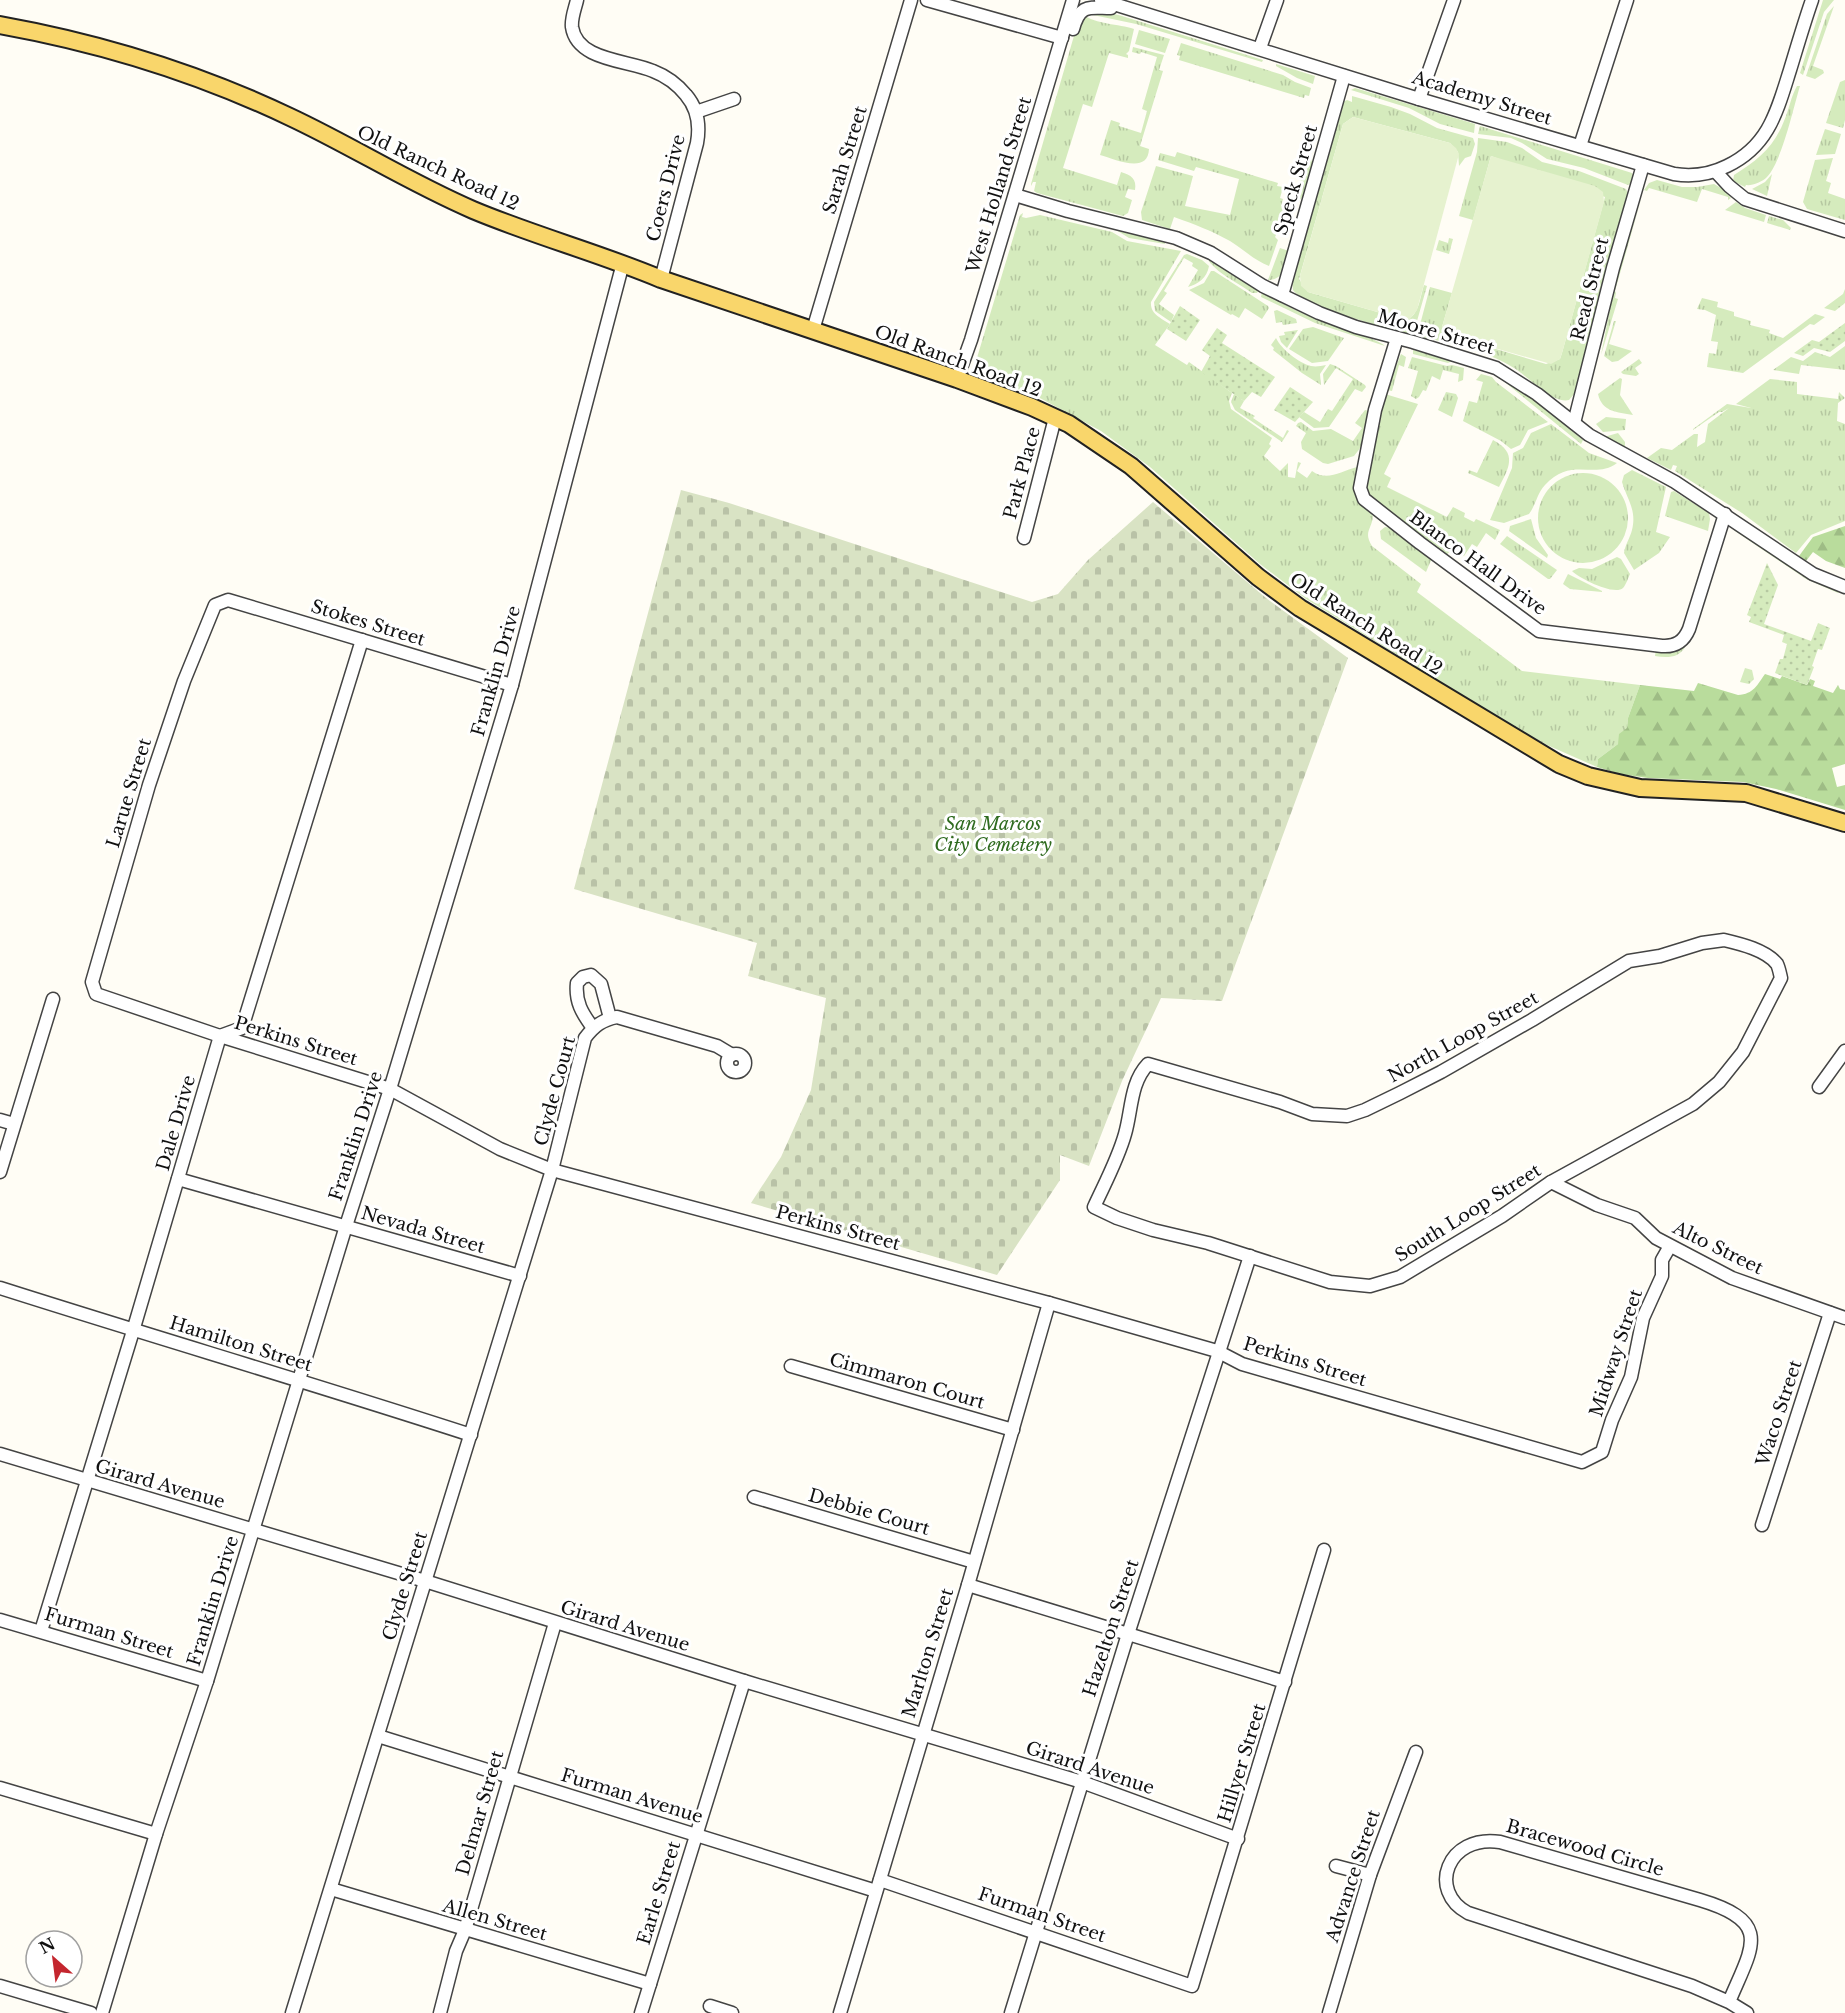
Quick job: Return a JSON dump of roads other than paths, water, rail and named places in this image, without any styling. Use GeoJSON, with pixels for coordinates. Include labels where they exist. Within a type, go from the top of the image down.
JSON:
{"type":"FeatureCollection","features":[{"type":"Feature","properties":{"kind":"main road","name":"Old Ranch Road 12"},"geometry":{"type":"LineString","coordinates":[[0,25],[94,45],[183,73],[292,118],[472,209],[623,263],[661,279],[1024,404],[1055,418],[1083,432],[1131,466],[1258,578],[1300,608],[1559,764],[1588,776],[1640,788],[1746,793],[1845,823]]}},
{"type":"Feature","properties":{"kind":"street","name":"Coers Drive"},"geometry":{"type":"LineString","coordinates":[[578,0],[572,24],[574,35],[581,45],[595,53],[643,67],[668,78],[688,97],[696,112],[699,128],[697,143],[661,279]]}},
{"type":"Feature","properties":{"kind":"street","name":"Sarah Street"},"geometry":{"type":"LineString","coordinates":[[813,330],[911,0]]}},
{"type":"Feature","properties":{"kind":"street"},"geometry":{"type":"LineString","coordinates":[[927,0],[1061,42],[1071,34],[1076,18],[1082,11],[1094,6],[1109,9],[1119,5]]}},
{"type":"Feature","properties":{"kind":"street","name":"West Holland Street"},"geometry":{"type":"LineString","coordinates":[[957,380],[1073,0]]}},
{"type":"Feature","properties":{"kind":"street","name":"Academy Street"},"geometry":{"type":"LineString","coordinates":[[1101,0],[1419,99],[1643,165],[1681,175],[1700,176],[1716,172]]}},
{"type":"Feature","properties":{"kind":"street"},"geometry":{"type":"LineString","coordinates":[[1260,48],[1277,0]]}},
{"type":"Feature","properties":{"kind":"street"},"geometry":{"type":"LineString","coordinates":[[1419,99],[1454,0]]}},
{"type":"Feature","properties":{"kind":"street"},"geometry":{"type":"LineString","coordinates":[[1580,146],[1628,0]]}},
{"type":"Feature","properties":{"kind":"street"},"geometry":{"type":"LineString","coordinates":[[1809,1],[1782,97],[1765,136],[1746,156],[1716,172],[1745,199],[1845,231]]}},
{"type":"Feature","properties":{"kind":"street","name":"Speck Street"},"geometry":{"type":"LineString","coordinates":[[1282,295],[1344,76]]}},
{"type":"Feature","properties":{"kind":"street"},"geometry":{"type":"LineString","coordinates":[[696,112],[734,99]]}},
{"type":"Feature","properties":{"kind":"street","name":"Read Street"},"geometry":{"type":"LineString","coordinates":[[1574,423],[1613,268],[1643,165]]}},
{"type":"Feature","properties":{"kind":"street","name":"Moore Street"},"geometry":{"type":"LineString","coordinates":[[1015,195],[1183,241],[1211,253],[1263,286],[1343,322],[1496,368],[1516,379],[1589,435],[1675,482],[1813,574],[1845,587]]}},
{"type":"Feature","properties":{"kind":"street","name":"Franklin Drive"},"geometry":{"type":"LineString","coordinates":[[102,2013],[390,1089],[512,685],[623,263]]}},
{"type":"Feature","properties":{"kind":"street","name":"Blanco Hall Drive"},"geometry":{"type":"LineString","coordinates":[[1397,338],[1375,410],[1360,488],[1361,494],[1364,499],[1420,543],[1539,631],[1662,646],[1681,641],[1689,629],[1725,514]]}},
{"type":"Feature","properties":{"kind":"street","name":"Park Place"},"geometry":{"type":"LineString","coordinates":[[1024,537],[1055,418]]}},
{"type":"Feature","properties":{"kind":"street","name":"Stokes Street"},"geometry":{"type":"LineString","coordinates":[[215,605],[228,600],[512,685]]}},
{"type":"Feature","properties":{"kind":"street","name":"Larue Street"},"geometry":{"type":"LineString","coordinates":[[96,994],[92,982],[146,796],[184,681],[215,605]]}},
{"type":"Feature","properties":{"kind":"street"},"geometry":{"type":"LineString","coordinates":[[220,1036],[242,1028],[362,640]]}},
{"type":"Feature","properties":{"kind":"street","name":"North Loop Street"},"geometry":{"type":"LineString","coordinates":[[1094,1207],[1125,1133],[1129,1103],[1148,1064],[1280,1102],[1312,1114],[1347,1116],[1400,1094],[1441,1072],[1629,961],[1660,956],[1702,943],[1724,940],[1744,945],[1765,955],[1778,965],[1779,970]]}},
{"type":"Feature","properties":{"kind":"street","name":"South Loop Street"},"geometry":{"type":"LineString","coordinates":[[1094,1207],[1117,1218],[1154,1230],[1208,1243],[1330,1282],[1370,1286],[1400,1277],[1502,1216],[1551,1182],[1693,1104],[1719,1082],[1743,1052],[1781,978],[1779,970]]}},
{"type":"Feature","properties":{"kind":"street"},"geometry":{"type":"LineString","coordinates":[[593,1028],[580,1011],[576,995],[577,982],[591,975],[601,984],[610,1018],[617,1017],[717,1046],[732,1055]]}},
{"type":"Feature","properties":{"kind":"street","name":"Perkins Street"},"geometry":{"type":"LineString","coordinates":[[96,994],[220,1036],[390,1089],[500,1149],[552,1170],[1049,1303],[1217,1351],[1242,1364],[1582,1462]]}},
{"type":"Feature","properties":{"kind":"street"},"geometry":{"type":"LineString","coordinates":[[0,1172],[53,999]]}},
{"type":"Feature","properties":{"kind":"street","name":"Clyde Court"},"geometry":{"type":"LineString","coordinates":[[552,1170],[585,1038],[593,1028],[610,1018]]}},
{"type":"Feature","properties":{"kind":"street","name":"Dale Drive"},"geometry":{"type":"LineString","coordinates":[[41,1631],[220,1036]]}},
{"type":"Feature","properties":{"kind":"street"},"geometry":{"type":"LineString","coordinates":[[1819,1087],[1845,1052]]}},
{"type":"Feature","properties":{"kind":"street"},"geometry":{"type":"LineString","coordinates":[[0,1120],[14,1124]]}},
{"type":"Feature","properties":{"kind":"street","name":"Clyde Street"},"geometry":{"type":"LineString","coordinates":[[292,2013],[552,1170]]}},
{"type":"Feature","properties":{"kind":"street","name":"Nevada Street"},"geometry":{"type":"LineString","coordinates":[[178,1179],[520,1276]]}},
{"type":"Feature","properties":{"kind":"street","name":"Alto Street"},"geometry":{"type":"LineString","coordinates":[[1551,1182],[1597,1205],[1635,1218],[1656,1238],[1732,1278],[1845,1318]]}},
{"type":"Feature","properties":{"kind":"street","name":"Midway Street"},"geometry":{"type":"LineString","coordinates":[[1582,1462],[1602,1452],[1612,1420],[1631,1377],[1644,1318],[1662,1276],[1662,1260],[1670,1246]]}},
{"type":"Feature","properties":{"kind":"street","name":"Hazelton Street"},"geometry":{"type":"LineString","coordinates":[[1011,2013],[1217,1351],[1250,1256]]}},
{"type":"Feature","properties":{"kind":"street","name":"Hamilton Street"},"geometry":{"type":"LineString","coordinates":[[0,1288],[299,1379],[471,1435]]}},
{"type":"Feature","properties":{"kind":"street","name":"Marlton Street"},"geometry":{"type":"LineString","coordinates":[[840,2013],[968,1585],[1049,1303]]}},
{"type":"Feature","properties":{"kind":"street","name":"Waco Street"},"geometry":{"type":"LineString","coordinates":[[1762,1525],[1830,1313]]}},
{"type":"Feature","properties":{"kind":"street","name":"Cimmaron Court"},"geometry":{"type":"LineString","coordinates":[[791,1366],[1013,1430]]}},
{"type":"Feature","properties":{"kind":"street","name":"Girard Avenue"},"geometry":{"type":"LineString","coordinates":[[0,1454],[1082,1782],[1238,1839]]}},
{"type":"Feature","properties":{"kind":"street","name":"Debbie Court"},"geometry":{"type":"LineString","coordinates":[[754,1497],[974,1562]]}},
{"type":"Feature","properties":{"kind":"street","name":"Hillyer Street"},"geometry":{"type":"LineString","coordinates":[[1192,1986],[1324,1550]]}},
{"type":"Feature","properties":{"kind":"street"},"geometry":{"type":"LineString","coordinates":[[968,1585],[1285,1682]]}},
{"type":"Feature","properties":{"kind":"street","name":"Furman Street"},"geometry":{"type":"LineString","coordinates":[[0,1620],[207,1681]]}},
{"type":"Feature","properties":{"kind":"street","name":"Delmar Street"},"geometry":{"type":"LineString","coordinates":[[440,2013],[456,1951],[465,1930],[555,1623]]}},
{"type":"Feature","properties":{"kind":"street","name":"Earle Street"},"geometry":{"type":"LineString","coordinates":[[641,2013],[744,1681]]}},
{"type":"Feature","properties":{"kind":"street","name":"Furman Avenue"},"geometry":{"type":"LineString","coordinates":[[378,1736],[696,1835],[878,1885]]}},
{"type":"Feature","properties":{"kind":"street","name":"Advance Street"},"geometry":{"type":"LineString","coordinates":[[1329,2013],[1370,1875],[1416,1752]]}},
{"type":"Feature","properties":{"kind":"street"},"geometry":{"type":"LineString","coordinates":[[0,1788],[156,1834]]}},
{"type":"Feature","properties":{"kind":"street","name":"Bracewood Circle"},"geometry":{"type":"LineString","coordinates":[[1729,2002],[1752,1944],[1748,1928],[1730,1910],[1490,1840],[1474,1842],[1461,1849],[1452,1858],[1448,1870],[1450,1892],[1458,1907],[1468,1913],[1692,1986],[1729,2002],[1747,2013]]}},
{"type":"Feature","properties":{"kind":"street"},"geometry":{"type":"LineString","coordinates":[[1336,1866],[1370,1875]]}},
{"type":"Feature","properties":{"kind":"street","name":"Furman Street"},"geometry":{"type":"LineString","coordinates":[[878,1885],[1036,1931],[1192,1986]]}},
{"type":"Feature","properties":{"kind":"street","name":"Allen Street"},"geometry":{"type":"LineString","coordinates":[[331,1889],[650,1984]]}},
{"type":"Feature","properties":{"kind":"street"},"geometry":{"type":"LineString","coordinates":[[2,1985],[91,2013]]}},
{"type":"Feature","properties":{"kind":"street"},"geometry":{"type":"LineString","coordinates":[[710,2006],[732,2013]]}},
{"type":"Feature","properties":{"kind":"park label","name":"San Marcos City Cemetery"},"geometry":{"type":"Point","coordinates":[993,834]}}]}
